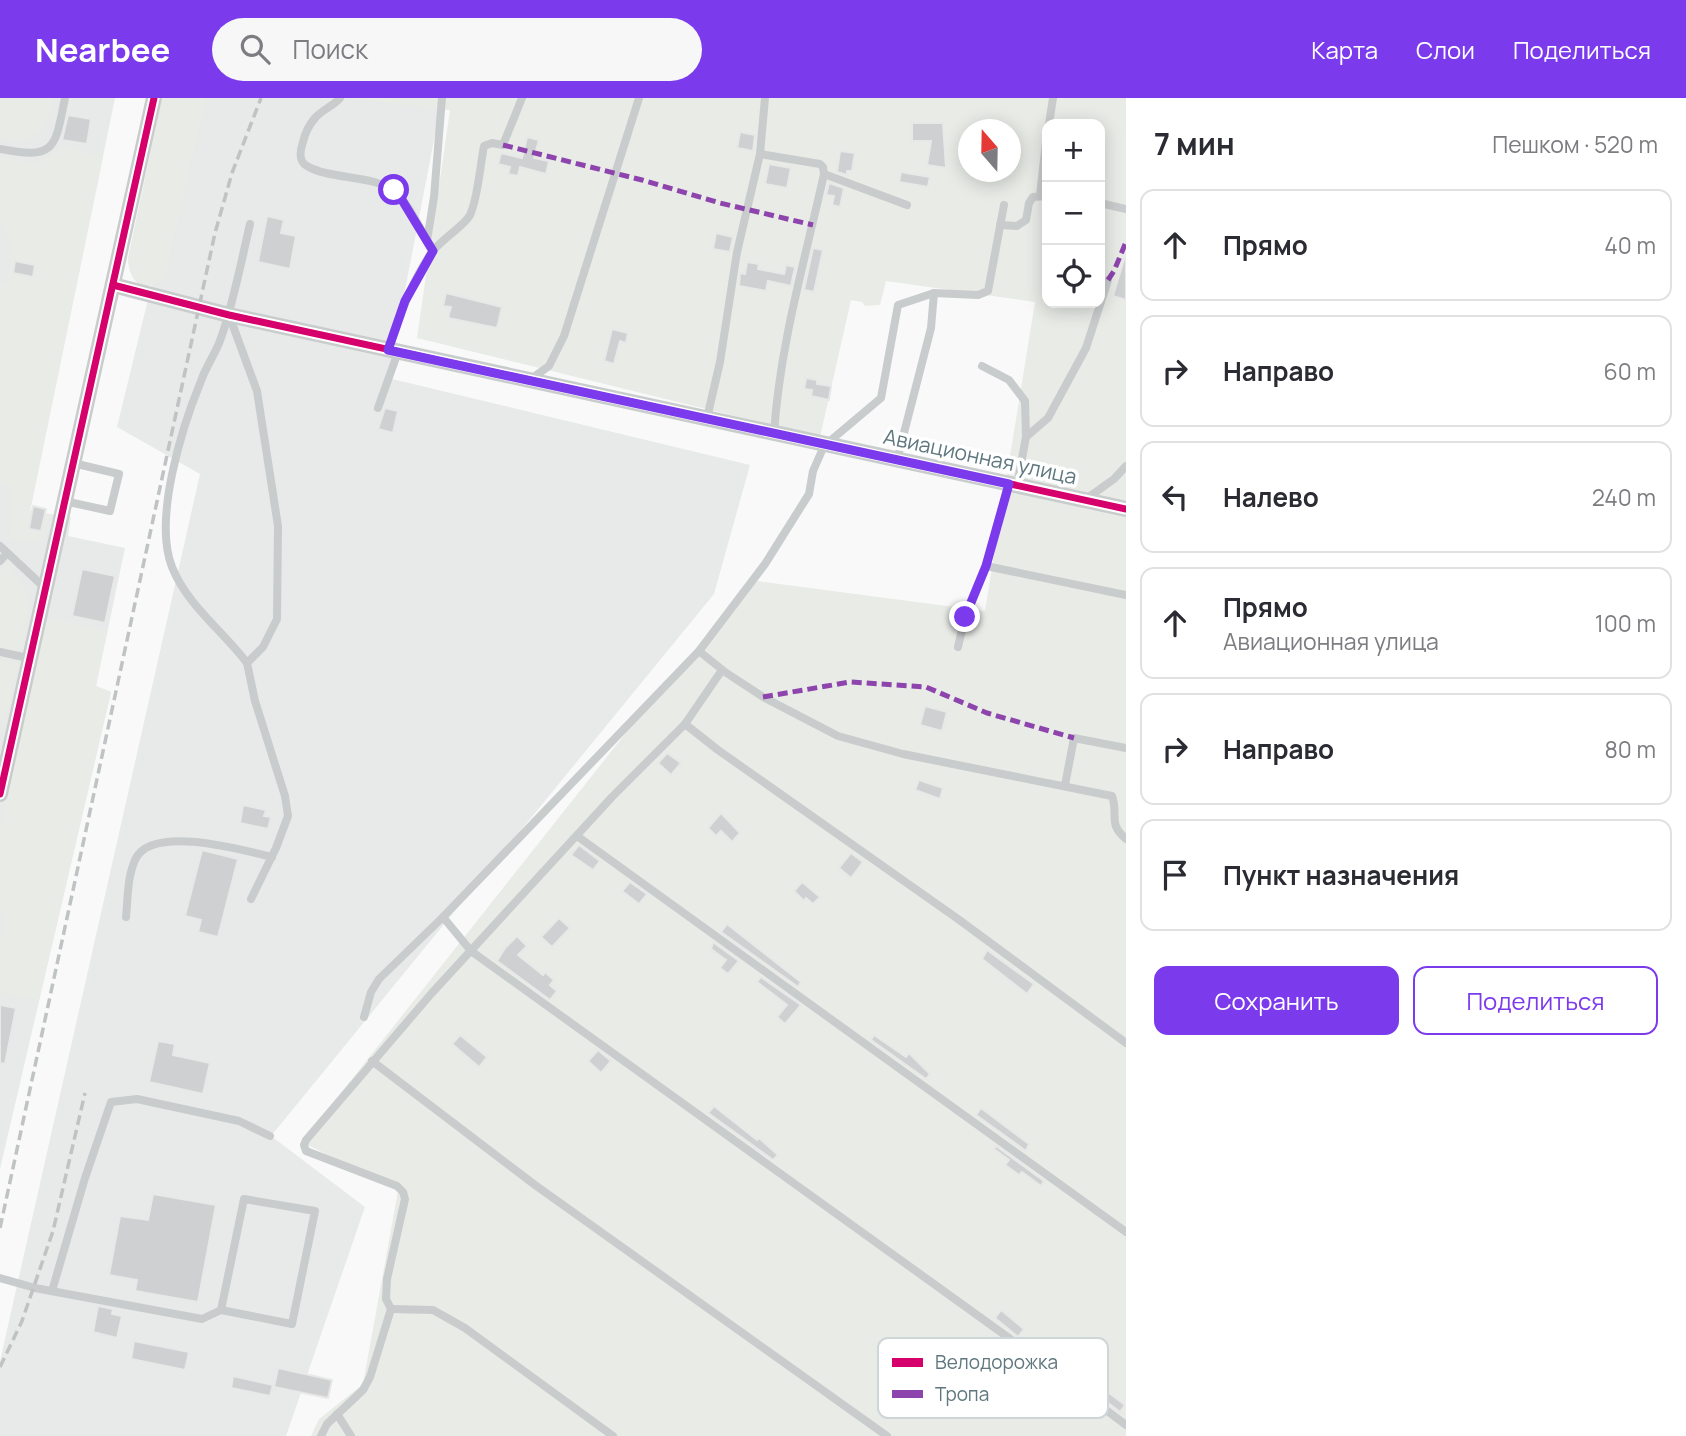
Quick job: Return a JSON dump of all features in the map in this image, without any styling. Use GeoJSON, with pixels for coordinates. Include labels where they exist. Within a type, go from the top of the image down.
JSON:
{"type":"FeatureCollection","features":[{"type":"Feature","properties":{"kind":"street"},"geometry":{"type":"LineString","coordinates":[[0,794],[6,739],[45,588],[154,98]]}},
{"type":"Feature","properties":{"kind":"street","name":"Авиационная улица"},"geometry":{"type":"LineString","coordinates":[[113,285],[229,315],[707,418],[824,446],[1126,509]]}},
{"type":"Feature","properties":{"kind":"lane"},"geometry":{"type":"LineString","coordinates":[[0,149],[28,154],[46,150],[53,144],[58,132],[65,98]]}},
{"type":"Feature","properties":{"kind":"lane"},"geometry":{"type":"LineString","coordinates":[[340,98],[316,117],[306,131],[300,150],[301,160],[307,166],[319,170],[381,184],[394,190],[433,251]]}},
{"type":"Feature","properties":{"kind":"lane"},"geometry":{"type":"LineString","coordinates":[[427,241],[434,197],[442,98]]}},
{"type":"Feature","properties":{"kind":"lane"},"geometry":{"type":"LineString","coordinates":[[378,408],[405,301],[433,251],[466,221],[472,212],[484,146],[492,143],[503,145],[523,98]]}},
{"type":"Feature","properties":{"kind":"lane"},"geometry":{"type":"LineString","coordinates":[[529,381],[549,366],[564,336],[639,98]]}},
{"type":"Feature","properties":{"kind":"lane"},"geometry":{"type":"LineString","coordinates":[[707,418],[720,362],[737,252],[760,153],[765,98]]}},
{"type":"Feature","properties":{"kind":"lane"},"geometry":{"type":"LineString","coordinates":[[1050,119],[1053,98]]}},
{"type":"Feature","properties":{"kind":"lane"},"geometry":{"type":"LineString","coordinates":[[760,153],[820,164],[824,174],[789,319],[778,378],[774,433]]}},
{"type":"Feature","properties":{"kind":"lane"},"geometry":{"type":"LineString","coordinates":[[824,174],[907,205]]}},
{"type":"Feature","properties":{"kind":"lane"},"geometry":{"type":"LineString","coordinates":[[1000,225],[1017,226],[1026,220],[1030,203],[1034,197],[1042,195]]}},
{"type":"Feature","properties":{"kind":"lane"},"geometry":{"type":"LineString","coordinates":[[1105,204],[1126,209]]}},
{"type":"Feature","properties":{"kind":"lane"},"geometry":{"type":"LineString","coordinates":[[364,1017],[371,992],[379,979],[443,917],[699,651],[765,564],[809,494],[813,471],[824,446],[881,398],[898,304],[934,293],[978,295],[988,290],[1004,205]]}},
{"type":"Feature","properties":{"kind":"lane"},"geometry":{"type":"LineString","coordinates":[[250,224],[229,315],[220,342],[201,379],[179,444],[166,530],[172,568],[183,587],[247,663],[255,701],[285,796],[288,816],[251,899]]}},
{"type":"Feature","properties":{"kind":"lane"},"geometry":{"type":"LineString","coordinates":[[1026,438],[1048,418],[1086,348],[1108,280]]}},
{"type":"Feature","properties":{"kind":"lane"},"geometry":{"type":"LineString","coordinates":[[897,460],[931,328],[934,293]]}},
{"type":"Feature","properties":{"kind":"lane"},"geometry":{"type":"LineString","coordinates":[[229,315],[257,391],[278,526],[277,619],[263,647],[247,663]]}},
{"type":"Feature","properties":{"kind":"lane"},"geometry":{"type":"LineString","coordinates":[[958,647],[965,617],[986,566],[1026,438],[1025,401],[1009,380],[982,366]]}},
{"type":"Feature","properties":{"kind":"lane"},"geometry":{"type":"LineString","coordinates":[[64,501],[110,511],[119,474],[73,463]]}},
{"type":"Feature","properties":{"kind":"lane"},"geometry":{"type":"LineString","coordinates":[[1083,500],[1114,479],[1126,466]]}},
{"type":"Feature","properties":{"kind":"lane"},"geometry":{"type":"LineString","coordinates":[[0,546],[45,588]]}},
{"type":"Feature","properties":{"kind":"lane"},"geometry":{"type":"LineString","coordinates":[[0,561],[8,553]]}},
{"type":"Feature","properties":{"kind":"lane"},"geometry":{"type":"LineString","coordinates":[[986,566],[1126,595]]}},
{"type":"Feature","properties":{"kind":"lane"},"geometry":{"type":"LineString","coordinates":[[699,651],[763,697],[838,736],[903,754],[1112,796],[1115,804],[1113,822],[1116,831],[1126,839]]}},
{"type":"Feature","properties":{"kind":"lane"},"geometry":{"type":"LineString","coordinates":[[0,652],[28,658]]}},
{"type":"Feature","properties":{"kind":"lane"},"geometry":{"type":"LineString","coordinates":[[321,1436],[327,1424],[363,1390],[370,1377],[391,1309],[386,1299],[387,1279],[405,1199],[397,1186],[306,1151],[304,1145],[372,1061],[471,951],[612,797],[685,724],[722,670]]}},
{"type":"Feature","properties":{"kind":"lane"},"geometry":{"type":"LineString","coordinates":[[685,724],[1126,1043]]}},
{"type":"Feature","properties":{"kind":"lane"},"geometry":{"type":"LineString","coordinates":[[1065,785],[1074,738],[1126,748]]}},
{"type":"Feature","properties":{"kind":"lane"},"geometry":{"type":"LineString","coordinates":[[577,836],[1126,1231]]}},
{"type":"Feature","properties":{"kind":"lane"},"geometry":{"type":"LineString","coordinates":[[126,917],[130,875],[137,856],[146,848],[195,840],[272,857]]}},
{"type":"Feature","properties":{"kind":"lane"},"geometry":{"type":"LineString","coordinates":[[443,917],[471,951],[1006,1338]]}},
{"type":"Feature","properties":{"kind":"lane"},"geometry":{"type":"LineString","coordinates":[[372,1061],[535,1185],[887,1436]]}},
{"type":"Feature","properties":{"kind":"lane"},"geometry":{"type":"LineString","coordinates":[[52,1291],[85,1178],[111,1102],[137,1099],[227,1118],[270,1136]]}},
{"type":"Feature","properties":{"kind":"lane"},"geometry":{"type":"LineString","coordinates":[[0,1278],[52,1291],[202,1319],[221,1310],[292,1324],[315,1211],[244,1199],[221,1310]]}},
{"type":"Feature","properties":{"kind":"lane"},"geometry":{"type":"LineString","coordinates":[[391,1309],[433,1310],[465,1328],[613,1436]]}},
{"type":"Feature","properties":{"kind":"lane"},"geometry":{"type":"LineString","coordinates":[[1108,1412],[1126,1425]]}},
{"type":"Feature","properties":{"kind":"lane"},"geometry":{"type":"LineString","coordinates":[[337,1414],[351,1436]]}},
{"type":"Feature","properties":{"kind":"shaded area"},"geometry":{"type":"Polygon","coordinates":[[[0,98],[115,98],[30,511],[71,517],[68,536],[125,548],[96,686],[111,692],[0,1169],[0,98]]]}},
{"type":"Feature","properties":{"kind":"shaded area"},"geometry":{"type":"Polygon","coordinates":[[[0,98],[54,98],[44,128],[31,137],[12,139],[0,138],[0,98]]]}},
{"type":"Feature","properties":{"kind":"shaded area"},"geometry":{"type":"Polygon","coordinates":[[[162,98],[206,98],[166,273],[153,285],[146,286],[132,276],[128,258],[162,98]]]}},
{"type":"Feature","properties":{"kind":"shaded area"},"geometry":{"type":"Polygon","coordinates":[[[197,98],[392,98],[440,109],[388,378],[750,465],[714,594],[271,1136],[365,1207],[286,1436],[0,1436],[0,1361],[200,474],[117,427],[197,98]]]}},
{"type":"Feature","properties":{"kind":"shaded area"},"geometry":{"type":"Polygon","coordinates":[[[346,98],[1126,98],[1126,1436],[311,1436],[319,1419],[363,1384],[398,1191],[302,1142],[663,686],[757,581],[985,611],[1035,302],[886,281],[880,305],[865,306],[862,302],[851,300],[820,437],[417,338],[450,110],[346,98]]]}},
{"type":"Feature","properties":{"kind":"shaded area"},"geometry":{"type":"Polygon","coordinates":[[[60,146],[103,157],[30,511],[52,515],[41,540],[25,542],[9,538],[13,493],[6,485],[0,484],[0,285],[8,279],[12,250],[0,221],[0,156],[33,163],[58,152],[60,146]]]}},
{"type":"Feature","properties":{"kind":"shaded area"},"geometry":{"type":"Polygon","coordinates":[[[8,562],[22,585],[28,602],[23,647],[15,652],[0,649],[0,571],[8,562]]]}},
{"type":"Feature","properties":{"kind":"shaded area"},"geometry":{"type":"Polygon","coordinates":[[[46,618],[107,631],[96,686],[111,692],[39,1000],[0,992],[0,943],[6,914],[0,912],[0,829],[46,618]]]}},
{"type":"Feature","properties":{"kind":"shaded area"},"geometry":{"type":"Polygon","coordinates":[[[0,659],[18,663],[9,709],[0,721],[0,659]]]}},
{"type":"Feature","properties":{"kind":"building"},"geometry":{"type":"Polygon","coordinates":[[[68,115],[91,119],[87,144],[62,140],[68,115]]]}},
{"type":"Feature","properties":{"kind":"building"},"geometry":{"type":"Polygon","coordinates":[[[912,123],[943,123],[946,168],[927,165],[931,141],[912,141],[912,123]]]}},
{"type":"Feature","properties":{"kind":"building"},"geometry":{"type":"Polygon","coordinates":[[[740,132],[755,135],[753,151],[737,148],[740,132]]]}},
{"type":"Feature","properties":{"kind":"building"},"geometry":{"type":"Polygon","coordinates":[[[527,137],[539,140],[534,158],[549,161],[546,174],[520,167],[518,176],[508,174],[510,167],[498,164],[501,153],[522,158],[527,137]]]}},
{"type":"Feature","properties":{"kind":"building"},"geometry":{"type":"Polygon","coordinates":[[[840,151],[855,153],[852,171],[847,171],[847,175],[837,172],[840,151]]]}},
{"type":"Feature","properties":{"kind":"building"},"geometry":{"type":"Polygon","coordinates":[[[769,164],[791,168],[787,188],[765,184],[769,164]]]}},
{"type":"Feature","properties":{"kind":"building"},"geometry":{"type":"Polygon","coordinates":[[[901,172],[930,177],[928,187],[899,182],[901,172]]]}},
{"type":"Feature","properties":{"kind":"building"},"geometry":{"type":"Polygon","coordinates":[[[829,183],[844,188],[840,207],[832,205],[834,196],[826,195],[829,183]]]}},
{"type":"Feature","properties":{"kind":"building"},"geometry":{"type":"Polygon","coordinates":[[[267,216],[284,220],[281,233],[296,236],[290,269],[258,262],[267,216]]]}},
{"type":"Feature","properties":{"kind":"building"},"geometry":{"type":"Polygon","coordinates":[[[716,233],[733,237],[730,252],[713,249],[716,233]]]}},
{"type":"Feature","properties":{"kind":"building"},"geometry":{"type":"Polygon","coordinates":[[[813,248],[823,250],[814,292],[804,290],[813,248]]]}},
{"type":"Feature","properties":{"kind":"building"},"geometry":{"type":"Polygon","coordinates":[[[1126,259],[1126,300],[1113,296],[1126,259]]]}},
{"type":"Feature","properties":{"kind":"building"},"geometry":{"type":"Polygon","coordinates":[[[15,261],[35,265],[33,277],[13,273],[15,261]]]}},
{"type":"Feature","properties":{"kind":"building"},"geometry":{"type":"Polygon","coordinates":[[[747,262],[759,264],[758,269],[784,274],[786,265],[795,267],[791,286],[768,281],[766,291],[739,286],[740,273],[745,274],[747,262]]]}},
{"type":"Feature","properties":{"kind":"building"},"geometry":{"type":"Polygon","coordinates":[[[446,293],[502,307],[497,328],[448,318],[451,307],[443,306],[446,293]]]}},
{"type":"Feature","properties":{"kind":"building"},"geometry":{"type":"Polygon","coordinates":[[[612,329],[628,333],[626,343],[620,341],[614,364],[604,361],[612,329]]]}},
{"type":"Feature","properties":{"kind":"building"},"geometry":{"type":"Polygon","coordinates":[[[806,378],[817,380],[817,384],[831,386],[829,400],[811,396],[812,390],[804,389],[806,378]]]}},
{"type":"Feature","properties":{"kind":"building"},"geometry":{"type":"Polygon","coordinates":[[[385,408],[398,411],[393,433],[378,429],[385,408]]]}},
{"type":"Feature","properties":{"kind":"building"},"geometry":{"type":"Polygon","coordinates":[[[33,506],[46,509],[41,531],[29,529],[33,506]]]}},
{"type":"Feature","properties":{"kind":"building"},"geometry":{"type":"Polygon","coordinates":[[[82,569],[115,576],[105,623],[72,616],[82,569]]]}},
{"type":"Feature","properties":{"kind":"building"},"geometry":{"type":"Polygon","coordinates":[[[925,706],[947,712],[942,731],[920,725],[925,706]]]}},
{"type":"Feature","properties":{"kind":"building"},"geometry":{"type":"Polygon","coordinates":[[[667,753],[681,763],[671,775],[658,763],[667,753]]]}},
{"type":"Feature","properties":{"kind":"building"},"geometry":{"type":"Polygon","coordinates":[[[919,780],[943,788],[940,799],[915,790],[919,780]]]}},
{"type":"Feature","properties":{"kind":"building"},"geometry":{"type":"Polygon","coordinates":[[[243,805],[266,810],[264,816],[271,817],[268,829],[240,823],[243,805]]]}},
{"type":"Feature","properties":{"kind":"building"},"geometry":{"type":"Polygon","coordinates":[[[721,813],[740,833],[732,842],[721,831],[716,836],[708,828],[721,813]]]}},
{"type":"Feature","properties":{"kind":"building"},"geometry":{"type":"Polygon","coordinates":[[[579,845],[600,861],[593,870],[571,855],[579,845]]]}},
{"type":"Feature","properties":{"kind":"building"},"geometry":{"type":"Polygon","coordinates":[[[202,850],[238,859],[218,937],[198,932],[201,920],[185,916],[202,850]]]}},
{"type":"Feature","properties":{"kind":"building"},"geometry":{"type":"Polygon","coordinates":[[[851,853],[863,862],[851,878],[839,868],[851,853]]]}},
{"type":"Feature","properties":{"kind":"building"},"geometry":{"type":"Polygon","coordinates":[[[630,882],[647,894],[639,904],[622,891],[630,882]]]}},
{"type":"Feature","properties":{"kind":"building"},"geometry":{"type":"Polygon","coordinates":[[[802,882],[820,897],[813,904],[806,898],[804,901],[794,891],[802,882]]]}},
{"type":"Feature","properties":{"kind":"building"},"geometry":{"type":"Polygon","coordinates":[[[559,918],[570,928],[552,947],[541,937],[559,918]]]}},
{"type":"Feature","properties":{"kind":"building"},"geometry":{"type":"Polygon","coordinates":[[[727,924],[801,982],[798,987],[721,932],[727,924]]]}},
{"type":"Feature","properties":{"kind":"building"},"geometry":{"type":"Polygon","coordinates":[[[517,936],[527,946],[518,955],[543,975],[545,972],[554,980],[550,985],[557,991],[550,1000],[497,961],[517,936]]]}},
{"type":"Feature","properties":{"kind":"building"},"geometry":{"type":"Polygon","coordinates":[[[713,942],[739,961],[728,974],[720,968],[726,960],[711,949],[713,942]]]}},
{"type":"Feature","properties":{"kind":"building"},"geometry":{"type":"Polygon","coordinates":[[[987,950],[1034,984],[1027,994],[982,959],[987,950]]]}},
{"type":"Feature","properties":{"kind":"building"},"geometry":{"type":"Polygon","coordinates":[[[761,977],[801,1005],[785,1024],[777,1017],[787,1005],[757,982],[761,977]]]}},
{"type":"Feature","properties":{"kind":"building"},"geometry":{"type":"Polygon","coordinates":[[[0,1005],[16,1008],[5,1064],[0,1063],[0,1005]]]}},
{"type":"Feature","properties":{"kind":"building"},"geometry":{"type":"Polygon","coordinates":[[[460,1035],[487,1057],[479,1067],[452,1044],[460,1035]]]}},
{"type":"Feature","properties":{"kind":"building"},"geometry":{"type":"Polygon","coordinates":[[[874,1035],[906,1057],[909,1053],[930,1074],[926,1079],[871,1040],[874,1035]]]}},
{"type":"Feature","properties":{"kind":"building"},"geometry":{"type":"Polygon","coordinates":[[[158,1041],[175,1044],[173,1055],[210,1063],[203,1094],[149,1082],[158,1041]]]}},
{"type":"Feature","properties":{"kind":"building"},"geometry":{"type":"Polygon","coordinates":[[[598,1050],[611,1061],[601,1073],[588,1061],[598,1050]]]}},
{"type":"Feature","properties":{"kind":"building"},"geometry":{"type":"Polygon","coordinates":[[[714,1106],[778,1155],[773,1160],[708,1113],[714,1106]]]}},
{"type":"Feature","properties":{"kind":"building"},"geometry":{"type":"Polygon","coordinates":[[[981,1108],[1029,1144],[1026,1151],[976,1115],[981,1108]]]}},
{"type":"Feature","properties":{"kind":"building"},"geometry":{"type":"Polygon","coordinates":[[[996,1146],[1044,1181],[1041,1186],[1022,1172],[1019,1175],[1005,1165],[1009,1160],[994,1149],[996,1146]]]}},
{"type":"Feature","properties":{"kind":"building"},"geometry":{"type":"Polygon","coordinates":[[[153,1194],[216,1205],[198,1302],[135,1291],[137,1280],[109,1275],[120,1216],[148,1220],[153,1194]]]}},
{"type":"Feature","properties":{"kind":"building"},"geometry":{"type":"Polygon","coordinates":[[[98,1306],[113,1309],[112,1314],[122,1316],[117,1338],[93,1332],[98,1306]]]}},
{"type":"Feature","properties":{"kind":"building"},"geometry":{"type":"Polygon","coordinates":[[[1001,1310],[1024,1329],[1018,1337],[995,1318],[1001,1310]]]}},
{"type":"Feature","properties":{"kind":"building"},"geometry":{"type":"Polygon","coordinates":[[[134,1341],[189,1352],[185,1370],[131,1359],[134,1341]]]}},
{"type":"Feature","properties":{"kind":"building"},"geometry":{"type":"Polygon","coordinates":[[[278,1368],[332,1380],[328,1398],[274,1387],[278,1368]]]}},
{"type":"Feature","properties":{"kind":"building"},"geometry":{"type":"Polygon","coordinates":[[[233,1376],[273,1385],[270,1396],[231,1388],[233,1376]]]}},
{"type":"Feature","properties":{"kind":"building"},"geometry":{"type":"Polygon","coordinates":[[[1108,1392],[1125,1405],[1120,1412],[1108,1403],[1108,1392]]]}},
{"type":"Feature","properties":{"kind":"railway"},"geometry":{"type":"LineString","coordinates":[[0,1228],[215,233],[232,173],[261,98]]}},
{"type":"Feature","properties":{"kind":"railway"},"geometry":{"type":"LineString","coordinates":[[0,1367],[22,1321],[53,1231],[85,1093]]}},
{"type":"Feature","properties":{"kind":"marked path"},"geometry":{"type":"LineString","coordinates":[[503,145],[813,225]]}},
{"type":"Feature","properties":{"kind":"marked path"},"geometry":{"type":"LineString","coordinates":[[1108,280],[1126,242]]}},
{"type":"Feature","properties":{"kind":"marked path"},"geometry":{"type":"LineString","coordinates":[[763,697],[850,682],[926,687],[987,713],[1074,738]]}},
{"type":"Feature","properties":{"kind":"cycle path"},"geometry":{"type":"LineString","coordinates":[[0,794],[154,98]]}},
{"type":"Feature","properties":{"kind":"cycle path"},"geometry":{"type":"LineString","coordinates":[[113,285],[229,315],[1126,509]]}},
{"type":"Feature","properties":{"kind":"route"},"geometry":{"type":"LineString","coordinates":[[394,190],[433,251],[405,301],[388,350],[1009,484],[986,566],[965,617]]}}]}
